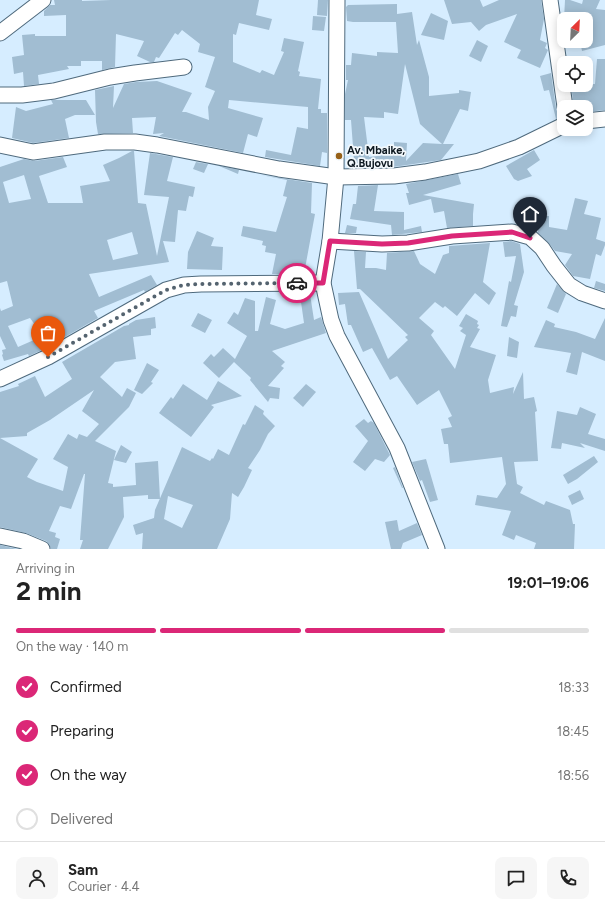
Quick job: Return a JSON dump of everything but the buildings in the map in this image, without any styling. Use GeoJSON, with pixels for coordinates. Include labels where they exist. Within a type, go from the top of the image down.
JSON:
{"type":"FeatureCollection","features":[{"type":"Feature","properties":{"kind":"street"},"geometry":{"type":"LineString","coordinates":[[0,33],[43,0]]}},
{"type":"Feature","properties":{"kind":"street"},"geometry":{"type":"LineString","coordinates":[[337,0],[336,177],[330,241],[323,283],[331,320],[337,336],[397,448],[437,549]]}},
{"type":"Feature","properties":{"kind":"street"},"geometry":{"type":"LineString","coordinates":[[550,0],[564,100]]}},
{"type":"Feature","properties":{"kind":"street"},"geometry":{"type":"LineString","coordinates":[[0,95],[22,95],[54,91],[116,76],[184,67]]}},
{"type":"Feature","properties":{"kind":"street"},"geometry":{"type":"LineString","coordinates":[[593,120],[605,119]]}},
{"type":"Feature","properties":{"kind":"street"},"geometry":{"type":"LineString","coordinates":[[0,145],[33,152],[105,142],[135,142],[278,169],[336,177],[394,176],[418,173],[479,161],[520,146],[557,128]]}},
{"type":"Feature","properties":{"kind":"street"},"geometry":{"type":"LineString","coordinates":[[330,241],[382,244],[408,243],[452,236],[512,232],[530,238],[542,248],[569,285],[582,293],[605,301]]}},
{"type":"Feature","properties":{"kind":"street"},"geometry":{"type":"LineString","coordinates":[[0,379],[48,357],[166,290],[184,285],[201,284],[323,283]]}},
{"type":"Feature","properties":{"kind":"street"},"geometry":{"type":"LineString","coordinates":[[0,536],[23,541],[42,549]]}},
{"type":"Feature","properties":{"kind":"way so far"},"geometry":{"type":"LineString","coordinates":[[48,357],[166,290],[184,285],[201,284],[297,283]]}},
{"type":"Feature","properties":{"kind":"place","name":"Av. Mbaike, Q.Bujovu"},"geometry":{"type":"Point","coordinates":[339,156]}},
{"type":"Feature","properties":{"kind":"route"},"geometry":{"type":"LineString","coordinates":[[297,283],[323,283],[330,241],[382,244],[408,243],[452,236],[512,232],[530,238]]}}]}
